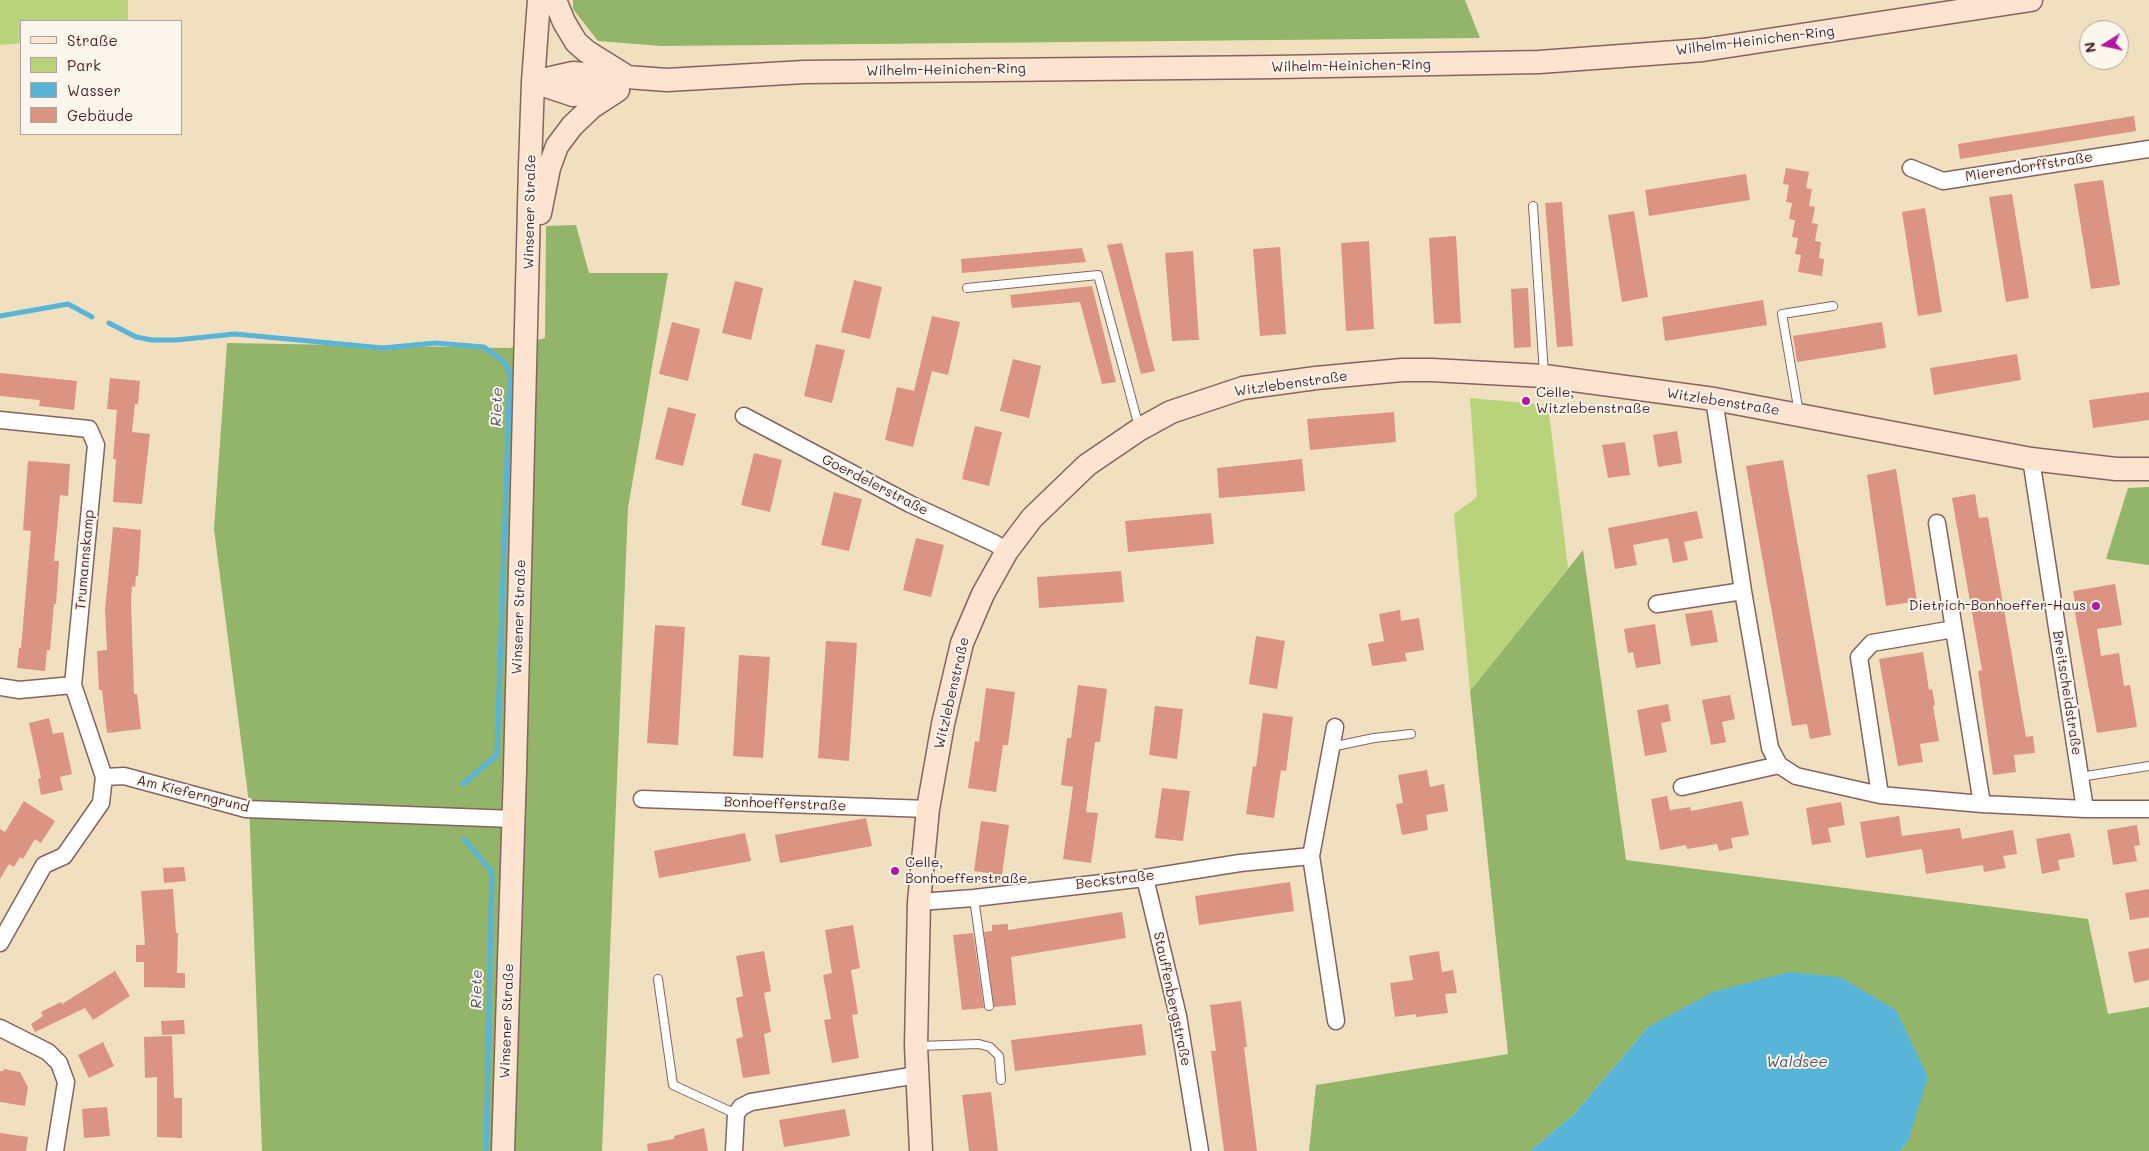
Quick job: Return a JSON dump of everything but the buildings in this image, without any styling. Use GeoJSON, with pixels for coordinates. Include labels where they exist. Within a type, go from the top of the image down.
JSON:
{"type":"FeatureCollection","features":[{"type":"Feature","properties":{"kind":"main road","name":"Winsener Straße"},"geometry":{"type":"LineString","coordinates":[[502,1151],[514,819],[533,82],[539,0]]}},
{"type":"Feature","properties":{"kind":"main road"},"geometry":{"type":"LineString","coordinates":[[528,270],[549,168],[557,146],[572,126],[592,107],[623,83],[576,42],[564,22],[555,0]]}},
{"type":"Feature","properties":{"kind":"main road","name":"Wilhelm-Heinichen-Ring"},"geometry":{"type":"LineString","coordinates":[[533,82],[573,73],[623,83],[804,72],[1286,67],[1539,62],[1704,50],[2031,0]]}},
{"type":"Feature","properties":{"kind":"main road","name":"Witzlebenstraße"},"geometry":{"type":"LineString","coordinates":[[921,1151],[916,1046],[919,902],[928,809],[943,724],[962,643],[983,594],[1007,551],[1032,518],[1087,465],[1140,428],[1171,412],[1252,386],[1402,370],[1432,370],[1544,376],[1714,399],[2031,458],[2116,469],[2149,470]]}},
{"type":"Feature","properties":{"kind":"street","name":"Mierendorffstraße"},"geometry":{"type":"LineString","coordinates":[[1911,168],[1943,180],[2149,149]]}},
{"type":"Feature","properties":{"kind":"street"},"geometry":{"type":"LineString","coordinates":[[1714,399],[1743,591],[1770,748],[1779,765],[1796,776],[1880,795],[2084,810],[2149,809]]}},
{"type":"Feature","properties":{"kind":"street","name":"Goerdelerstraße"},"geometry":{"type":"LineString","coordinates":[[744,416],[910,504],[994,542],[1007,551]]}},
{"type":"Feature","properties":{"kind":"street","name":"Trumannskamp"},"geometry":{"type":"LineString","coordinates":[[0,420],[88,429],[96,445],[73,685],[104,777]]}},
{"type":"Feature","properties":{"kind":"street","name":"Breitscheidstraße"},"geometry":{"type":"LineString","coordinates":[[2031,458],[2084,810]]}},
{"type":"Feature","properties":{"kind":"street"},"geometry":{"type":"LineString","coordinates":[[1937,523],[1982,804]]}},
{"type":"Feature","properties":{"kind":"street"},"geometry":{"type":"LineString","coordinates":[[1657,604],[1743,591]]}},
{"type":"Feature","properties":{"kind":"street"},"geometry":{"type":"LineString","coordinates":[[1880,795],[1859,657],[1872,643],[1954,629]]}},
{"type":"Feature","properties":{"kind":"street"},"geometry":{"type":"LineString","coordinates":[[0,687],[19,690],[73,685]]}},
{"type":"Feature","properties":{"kind":"street"},"geometry":{"type":"LineString","coordinates":[[1335,727],[1311,856],[1336,1021]]}},
{"type":"Feature","properties":{"kind":"street"},"geometry":{"type":"LineString","coordinates":[[1682,786],[1779,765]]}},
{"type":"Feature","properties":{"kind":"street","name":"Am Kieferngrund"},"geometry":{"type":"LineString","coordinates":[[104,777],[124,776],[246,810],[514,819]]}},
{"type":"Feature","properties":{"kind":"street"},"geometry":{"type":"LineString","coordinates":[[0,943],[44,865],[64,856],[101,803],[104,777]]}},
{"type":"Feature","properties":{"kind":"street","name":"Bonhoefferstraße"},"geometry":{"type":"LineString","coordinates":[[642,799],[928,809]]}},
{"type":"Feature","properties":{"kind":"street","name":"Beckstraße"},"geometry":{"type":"LineString","coordinates":[[919,902],[974,898],[1145,878],[1240,863],[1311,856]]}},
{"type":"Feature","properties":{"kind":"street","name":"Stauffenbergstraße"},"geometry":{"type":"LineString","coordinates":[[1145,878],[1178,1016],[1200,1151]]}},
{"type":"Feature","properties":{"kind":"street"},"geometry":{"type":"LineString","coordinates":[[0,1028],[48,1052],[60,1062],[66,1082],[55,1151]]}},
{"type":"Feature","properties":{"kind":"street"},"geometry":{"type":"LineString","coordinates":[[734,1151],[736,1114],[741,1107],[766,1098],[917,1075]]}},
{"type":"Feature","properties":{"kind":"lane"},"geometry":{"type":"LineString","coordinates":[[1533,206],[1544,376]]}},
{"type":"Feature","properties":{"kind":"lane"},"geometry":{"type":"LineString","coordinates":[[967,288],[1098,275],[1140,428]]}},
{"type":"Feature","properties":{"kind":"lane"},"geometry":{"type":"LineString","coordinates":[[1799,415],[1782,314],[1833,306]]}},
{"type":"Feature","properties":{"kind":"lane"},"geometry":{"type":"LineString","coordinates":[[1331,747],[1374,738],[1411,734]]}},
{"type":"Feature","properties":{"kind":"lane"},"geometry":{"type":"LineString","coordinates":[[2080,777],[2149,766]]}},
{"type":"Feature","properties":{"kind":"lane"},"geometry":{"type":"LineString","coordinates":[[974,898],[989,1006]]}},
{"type":"Feature","properties":{"kind":"lane"},"geometry":{"type":"LineString","coordinates":[[658,979],[672,1084],[736,1114]]}},
{"type":"Feature","properties":{"kind":"lane"},"geometry":{"type":"LineString","coordinates":[[916,1046],[979,1044],[990,1047],[999,1056],[1001,1080]]}},
{"type":"Feature","properties":{"kind":"green space"},"geometry":{"type":"Polygon","coordinates":[[[0,0],[128,0],[128,20],[20,20],[20,43],[0,45],[0,0]]]}},
{"type":"Feature","properties":{"kind":"green space"},"geometry":{"type":"Polygon","coordinates":[[[573,0],[1465,0],[1480,38],[661,46],[598,41],[573,9],[573,0]]]}},
{"type":"Feature","properties":{"kind":"green space"},"geometry":{"type":"Polygon","coordinates":[[[576,225],[589,273],[668,273],[628,508],[602,1151],[262,1151],[249,803],[214,529],[227,343],[510,348],[545,338],[546,226],[576,225]]]}},
{"type":"Feature","properties":{"kind":"green space"},"geometry":{"type":"Polygon","coordinates":[[[1470,398],[1548,405],[1568,568],[1470,691],[1454,514],[1477,497],[1470,398]]]}},
{"type":"Feature","properties":{"kind":"green space"},"geometry":{"type":"Polygon","coordinates":[[[2149,487],[2149,565],[2106,559],[2128,488],[2149,487]]]}},
{"type":"Feature","properties":{"kind":"green space"},"geometry":{"type":"Polygon","coordinates":[[[1583,550],[1626,860],[2088,919],[2108,1014],[2149,1007],[2149,1151],[1900,1151],[1908,1142],[1648,1027],[1574,1114],[1530,1151],[1309,1151],[1316,1085],[1508,1054],[1470,691],[1583,550]]]}},
{"type":"Feature","properties":{"kind":"water","name":"Waldsee"},"geometry":{"type":"Polygon","coordinates":[[[1789,972],[1840,977],[1896,1010],[1928,1077],[1908,1142],[1900,1151],[1530,1151],[1574,1114],[1648,1027],[1713,992],[1789,972]]]}},
{"type":"Feature","properties":{"kind":"waterway","name":"Riete"},"geometry":{"type":"LineString","coordinates":[[0,316],[68,304],[92,317]]}},
{"type":"Feature","properties":{"kind":"waterway","name":"Riete"},"geometry":{"type":"LineString","coordinates":[[109,323],[136,337],[152,340],[176,340],[235,334],[383,348],[435,343],[484,347],[503,361],[510,372],[497,755],[463,784]]}},
{"type":"Feature","properties":{"kind":"waterway","name":"Riete"},"geometry":{"type":"LineString","coordinates":[[464,839],[492,872],[486,1151]]}},
{"type":"Feature","properties":{"kind":"place","name":"Celle, Witzlebenstraße"},"geometry":{"type":"Point","coordinates":[1526,401]}},
{"type":"Feature","properties":{"kind":"place","name":"Dietrich-Bonhoeffer-Haus"},"geometry":{"type":"Point","coordinates":[2096,606]}},
{"type":"Feature","properties":{"kind":"place","name":"Celle, Bonhoefferstraße"},"geometry":{"type":"Point","coordinates":[895,871]}}]}
